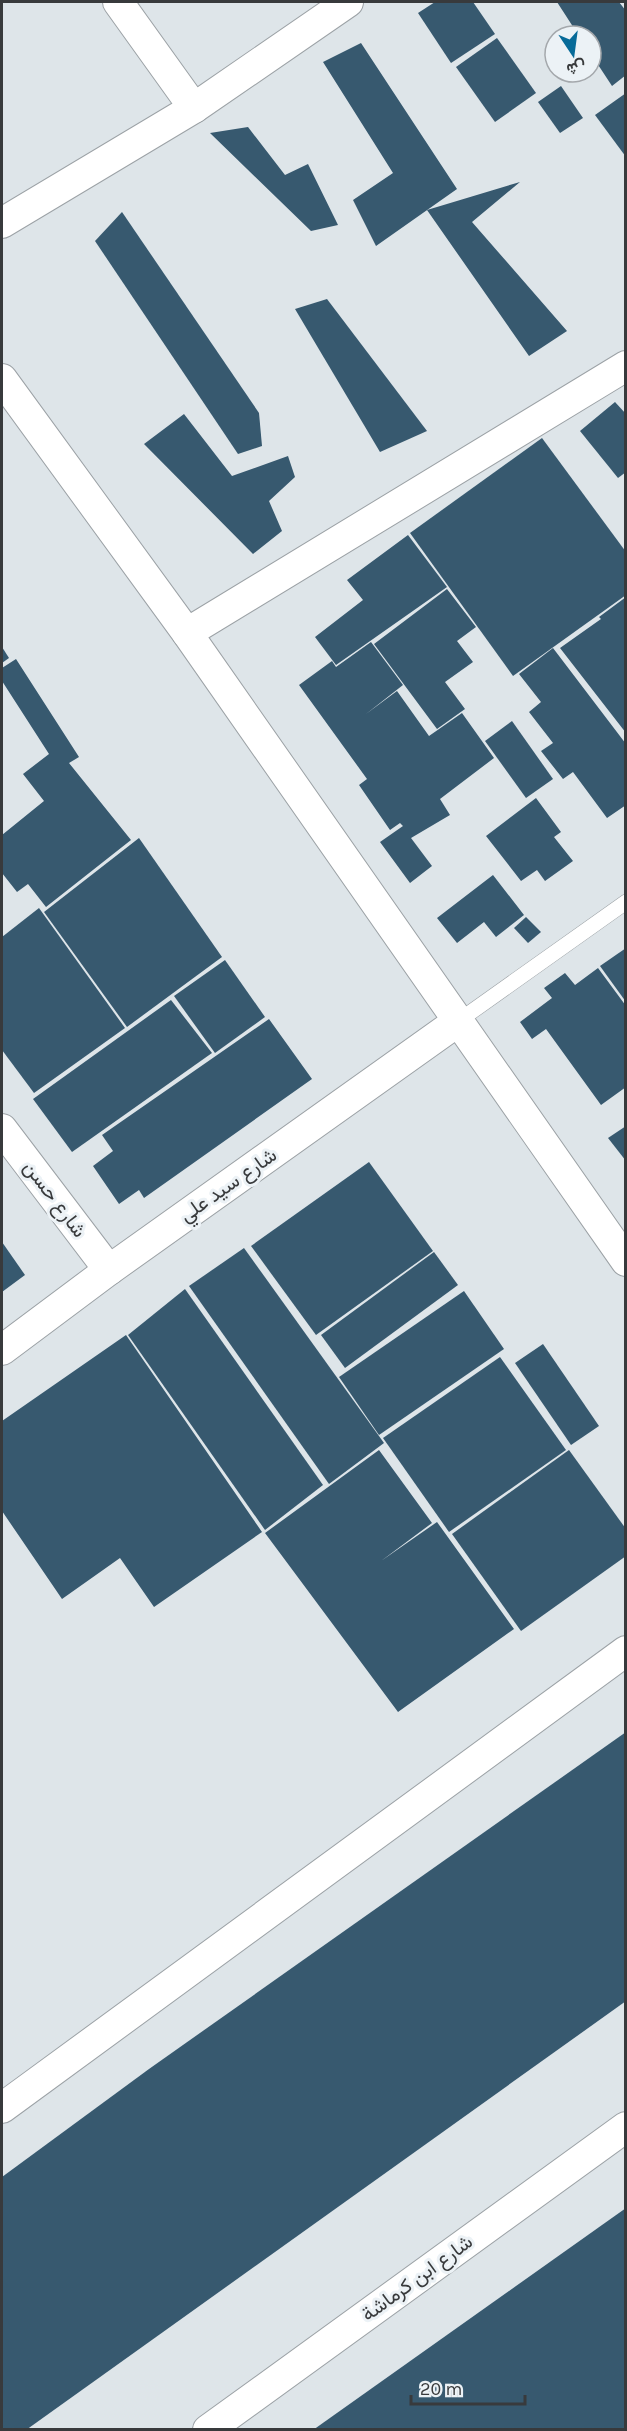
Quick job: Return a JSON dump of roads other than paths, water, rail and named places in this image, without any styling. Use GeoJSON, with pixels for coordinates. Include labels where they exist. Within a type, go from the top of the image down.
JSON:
{"type":"FeatureCollection","features":[{"type":"Feature","properties":{"kind":"street"},"geometry":{"type":"LineString","coordinates":[[118,2],[194,108]]}},
{"type":"Feature","properties":{"kind":"street"},"geometry":{"type":"LineString","coordinates":[[2,224],[194,108],[348,2]]}},
{"type":"Feature","properties":{"kind":"street"},"geometry":{"type":"LineString","coordinates":[[187,633],[626,366]]}},
{"type":"Feature","properties":{"kind":"street"},"geometry":{"type":"LineString","coordinates":[[2,380],[187,633],[626,1261]]}},
{"type":"Feature","properties":{"kind":"street","name":"شارع سيد علي"},"geometry":{"type":"LineString","coordinates":[[2,1350],[109,1270],[457,1022]]}},
{"type":"Feature","properties":{"kind":"street","name":"شارع حسن"},"geometry":{"type":"LineString","coordinates":[[2,1129],[109,1270]]}},
{"type":"Feature","properties":{"kind":"street"},"geometry":{"type":"LineString","coordinates":[[2,2108],[626,1651]]}},
{"type":"Feature","properties":{"kind":"street","name":"شارع ابن كرماشة"},"geometry":{"type":"LineString","coordinates":[[208,2430],[626,2127]]}},
{"type":"Feature","properties":{"kind":"lane"},"geometry":{"type":"LineString","coordinates":[[457,1022],[626,902]]}}]}
